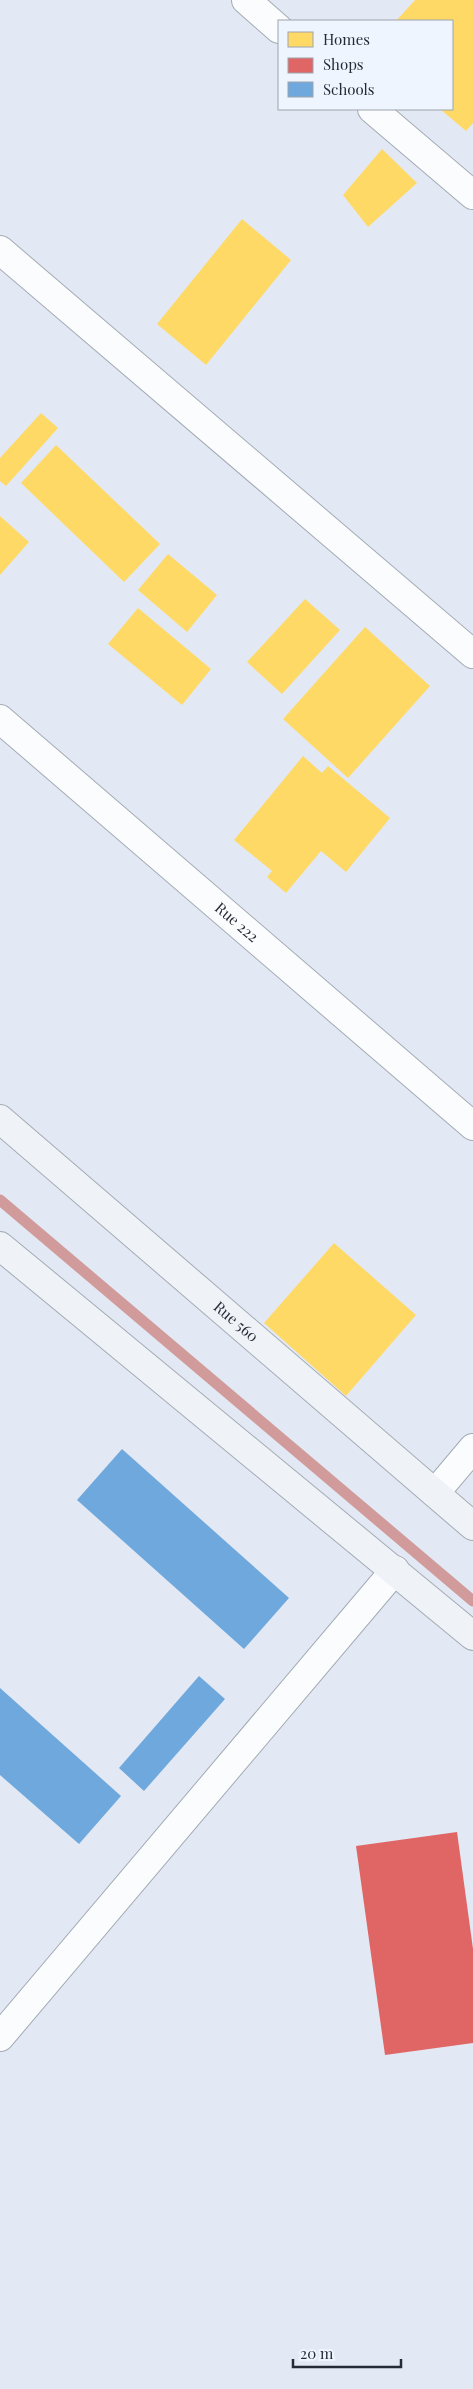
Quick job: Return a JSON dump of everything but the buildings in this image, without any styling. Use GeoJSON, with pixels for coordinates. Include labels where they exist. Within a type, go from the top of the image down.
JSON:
{"type":"FeatureCollection","features":[{"type":"Feature","properties":{"kind":"main road","name":"Rue 560"},"geometry":{"type":"LineString","coordinates":[[0,1119],[473,1526]]}},
{"type":"Feature","properties":{"kind":"main road"},"geometry":{"type":"LineString","coordinates":[[0,1246],[473,1636]]}},
{"type":"Feature","properties":{"kind":"street"},"geometry":{"type":"LineString","coordinates":[[246,0],[278,28]]}},
{"type":"Feature","properties":{"kind":"street"},"geometry":{"type":"LineString","coordinates":[[373,110],[473,195]]}},
{"type":"Feature","properties":{"kind":"street"},"geometry":{"type":"LineString","coordinates":[[0,250],[473,654]]}},
{"type":"Feature","properties":{"kind":"street","name":"Rue 222"},"geometry":{"type":"LineString","coordinates":[[0,720],[473,1126]]}},
{"type":"Feature","properties":{"kind":"street"},"geometry":{"type":"LineString","coordinates":[[435,1493],[473,1448]]}},
{"type":"Feature","properties":{"kind":"street"},"geometry":{"type":"LineString","coordinates":[[0,2037],[395,1570]]}},
{"type":"Feature","properties":{"kind":"waterway"},"geometry":{"type":"LineString","coordinates":[[0,1200],[473,1601]]}}]}
